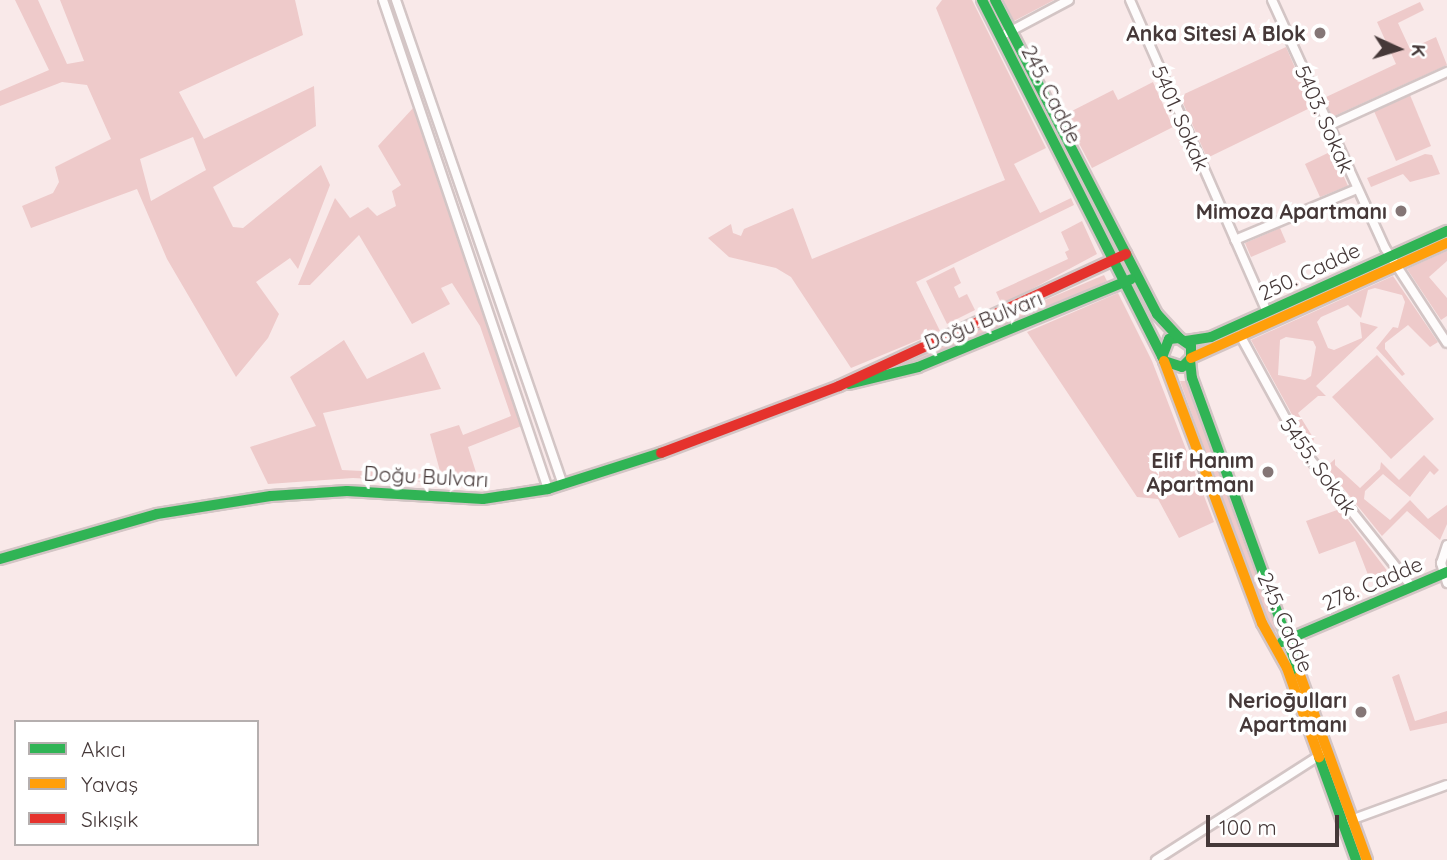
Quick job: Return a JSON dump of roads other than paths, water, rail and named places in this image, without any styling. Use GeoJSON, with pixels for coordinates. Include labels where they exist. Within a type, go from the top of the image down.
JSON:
{"type":"FeatureCollection","features":[{"type":"Feature","properties":{"kind":"street"},"geometry":{"type":"LineString","coordinates":[[383,0],[548,489]]}},
{"type":"Feature","properties":{"kind":"street"},"geometry":{"type":"LineString","coordinates":[[396,0],[563,485]]}},
{"type":"Feature","properties":{"kind":"street","name":"245. Cadde"},"geometry":{"type":"LineString","coordinates":[[982,0],[1006,33],[1161,323],[1183,339],[1191,359],[1192,378],[1289,639],[1323,752],[1348,821],[1367,860]]}},
{"type":"Feature","properties":{"kind":"street","name":"245. Cadde"},"geometry":{"type":"LineString","coordinates":[[995,0],[1006,33],[1163,359],[1273,646],[1287,668],[1323,752]]}},
{"type":"Feature","properties":{"kind":"street"},"geometry":{"type":"LineString","coordinates":[[1006,33],[1069,0]]}},
{"type":"Feature","properties":{"kind":"street","name":"5401. Sokak"},"geometry":{"type":"LineString","coordinates":[[1130,0],[1267,312]]}},
{"type":"Feature","properties":{"kind":"street","name":"5403. Sokak"},"geometry":{"type":"LineString","coordinates":[[1272,0],[1392,261],[1447,344]]}},
{"type":"Feature","properties":{"kind":"street"},"geometry":{"type":"LineString","coordinates":[[1328,126],[1447,72]]}},
{"type":"Feature","properties":{"kind":"street"},"geometry":{"type":"LineString","coordinates":[[1235,240],[1357,189]]}},
{"type":"Feature","properties":{"kind":"street","name":"250. Cadde"},"geometry":{"type":"LineString","coordinates":[[1191,359],[1392,261],[1447,231]]}},
{"type":"Feature","properties":{"kind":"street","name":"250. Cadde"},"geometry":{"type":"LineString","coordinates":[[1183,339],[1203,340],[1392,261],[1447,243]]}},
{"type":"Feature","properties":{"kind":"street","name":"Doğu Bulvarı"},"geometry":{"type":"LineString","coordinates":[[0,559],[157,514],[271,496],[347,491],[483,499],[563,485],[839,386],[1126,254]]}},
{"type":"Feature","properties":{"kind":"street","name":"Doğu Bulvarı"},"geometry":{"type":"LineString","coordinates":[[839,386],[918,367],[1137,276]]}},
{"type":"Feature","properties":{"kind":"street","name":"5455. Sokak"},"geometry":{"type":"LineString","coordinates":[[1240,335],[1303,450],[1412,587]]}},
{"type":"Feature","properties":{"kind":"street"},"geometry":{"type":"LineString","coordinates":[[1183,339],[1166,343],[1163,359],[1177,368],[1191,359]]}},
{"type":"Feature","properties":{"kind":"street"},"geometry":{"type":"LineString","coordinates":[[1446,576],[1441,560],[1447,545]]}},
{"type":"Feature","properties":{"kind":"street","name":"278. Cadde"},"geometry":{"type":"LineString","coordinates":[[1273,646],[1412,587],[1446,576]]}},
{"type":"Feature","properties":{"kind":"street"},"geometry":{"type":"LineString","coordinates":[[1156,860],[1323,752]]}},
{"type":"Feature","properties":{"kind":"street"},"geometry":{"type":"LineString","coordinates":[[1348,821],[1447,785]]}},
{"type":"Feature","properties":{"kind":"street","name":"245. Cadde"},"geometry":{"type":"LineString","coordinates":[[1348,821],[1356,860]]}},
{"type":"Feature","properties":{"kind":"place","name":"Anka Sitesi A Blok"},"geometry":{"type":"Point","coordinates":[1320,33]}},
{"type":"Feature","properties":{"kind":"place","name":"Mimoza Apartmanı"},"geometry":{"type":"Point","coordinates":[1401,211]}},
{"type":"Feature","properties":{"kind":"place","name":"Elif Hanım Apartmanı"},"geometry":{"type":"Point","coordinates":[1268,472]}},
{"type":"Feature","properties":{"kind":"place","name":"Nerioğulları Apartmanı"},"geometry":{"type":"Point","coordinates":[1361,712]}}]}
